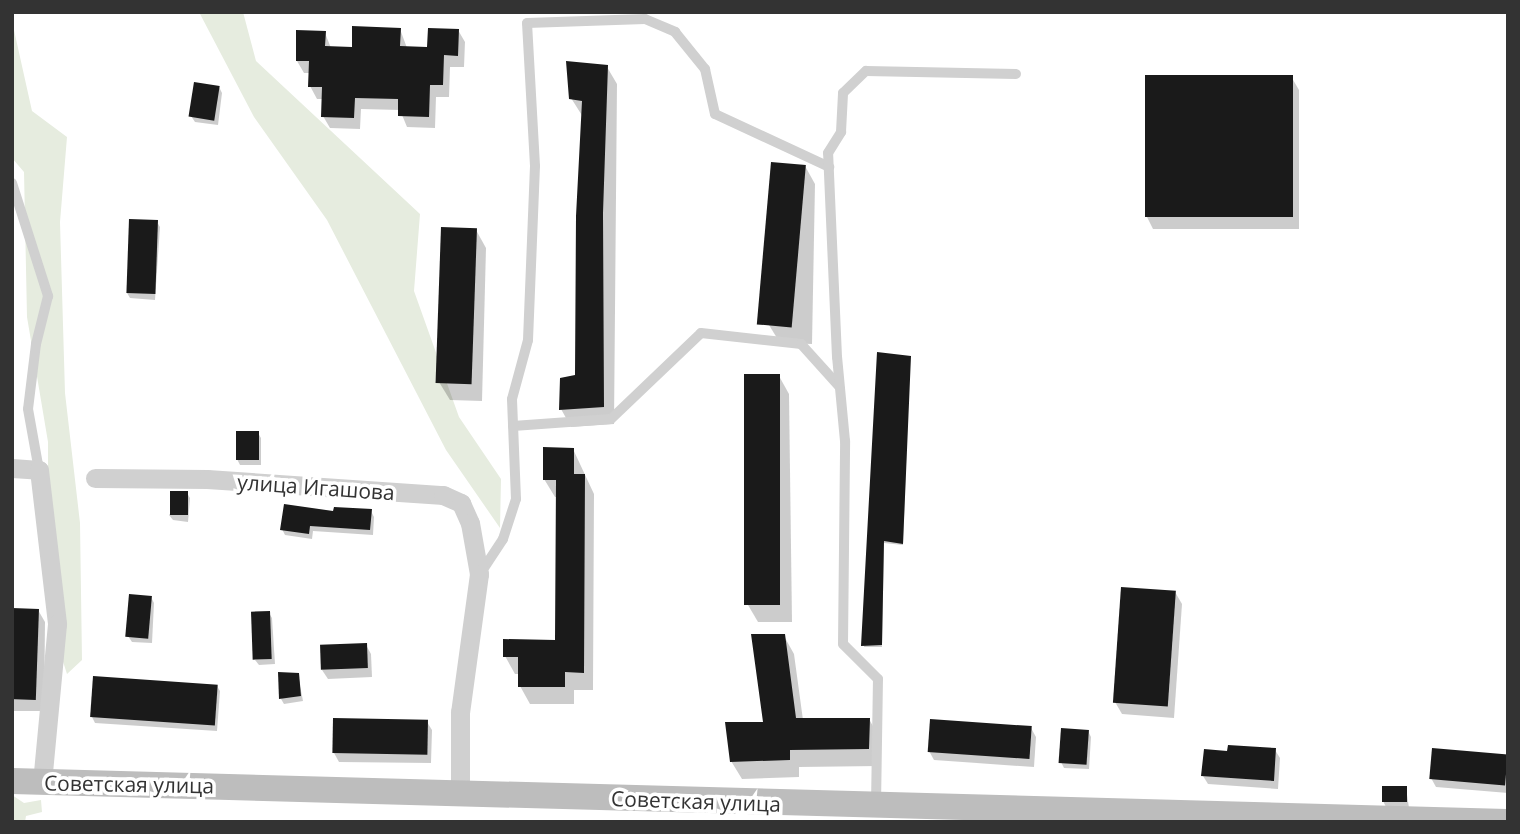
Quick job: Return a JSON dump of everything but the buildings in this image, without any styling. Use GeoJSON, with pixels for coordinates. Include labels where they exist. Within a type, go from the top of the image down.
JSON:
{"type":"FeatureCollection","features":[{"type":"Feature","properties":{"kind":"main road","name":"Советская улица"},"geometry":{"type":"LineString","coordinates":[[12,781],[460,792],[664,811],[876,805],[936,814],[1506,822]]}},
{"type":"Feature","properties":{"kind":"street"},"geometry":{"type":"LineString","coordinates":[[12,468],[39,470],[57,624],[42,783]]}},
{"type":"Feature","properties":{"kind":"street","name":"улица Игашова"},"geometry":{"type":"LineString","coordinates":[[95,478],[207,479],[443,495],[461,503],[466,513],[479,574],[460,712],[460,792]]}},
{"type":"Feature","properties":{"kind":"lane"},"geometry":{"type":"LineString","coordinates":[[479,574],[503,539],[516,499],[512,399],[528,340],[535,166],[527,23],[645,19],[674,32],[705,69],[715,114],[829,167]]}},
{"type":"Feature","properties":{"kind":"lane"},"geometry":{"type":"LineString","coordinates":[[876,805],[878,679],[843,644],[845,441],[839,386],[828,153],[841,132],[843,93],[866,71],[1016,74]]}},
{"type":"Feature","properties":{"kind":"lane"},"geometry":{"type":"LineString","coordinates":[[12,183],[48,296],[36,344],[29,409],[39,470]]}},
{"type":"Feature","properties":{"kind":"lane"},"geometry":{"type":"LineString","coordinates":[[513,426],[611,419],[701,333],[801,344],[839,386]]}},
{"type":"Feature","properties":{"kind":"shaded area"},"geometry":{"type":"Polygon","coordinates":[[[199,12],[243,12],[256,61],[420,214],[414,291],[459,417],[501,479],[500,528],[446,450],[327,220],[254,117],[199,12]]]}},
{"type":"Feature","properties":{"kind":"shaded area"},"geometry":{"type":"Polygon","coordinates":[[[12,21],[32,111],[67,137],[60,222],[65,393],[80,523],[82,660],[67,674],[48,615],[48,442],[27,317],[24,172],[12,158],[12,21]]]}},
{"type":"Feature","properties":{"kind":"shaded area"},"geometry":{"type":"Polygon","coordinates":[[[12,795],[24,803],[41,800],[42,812],[26,816],[25,822],[12,822],[12,795]]]}}]}
